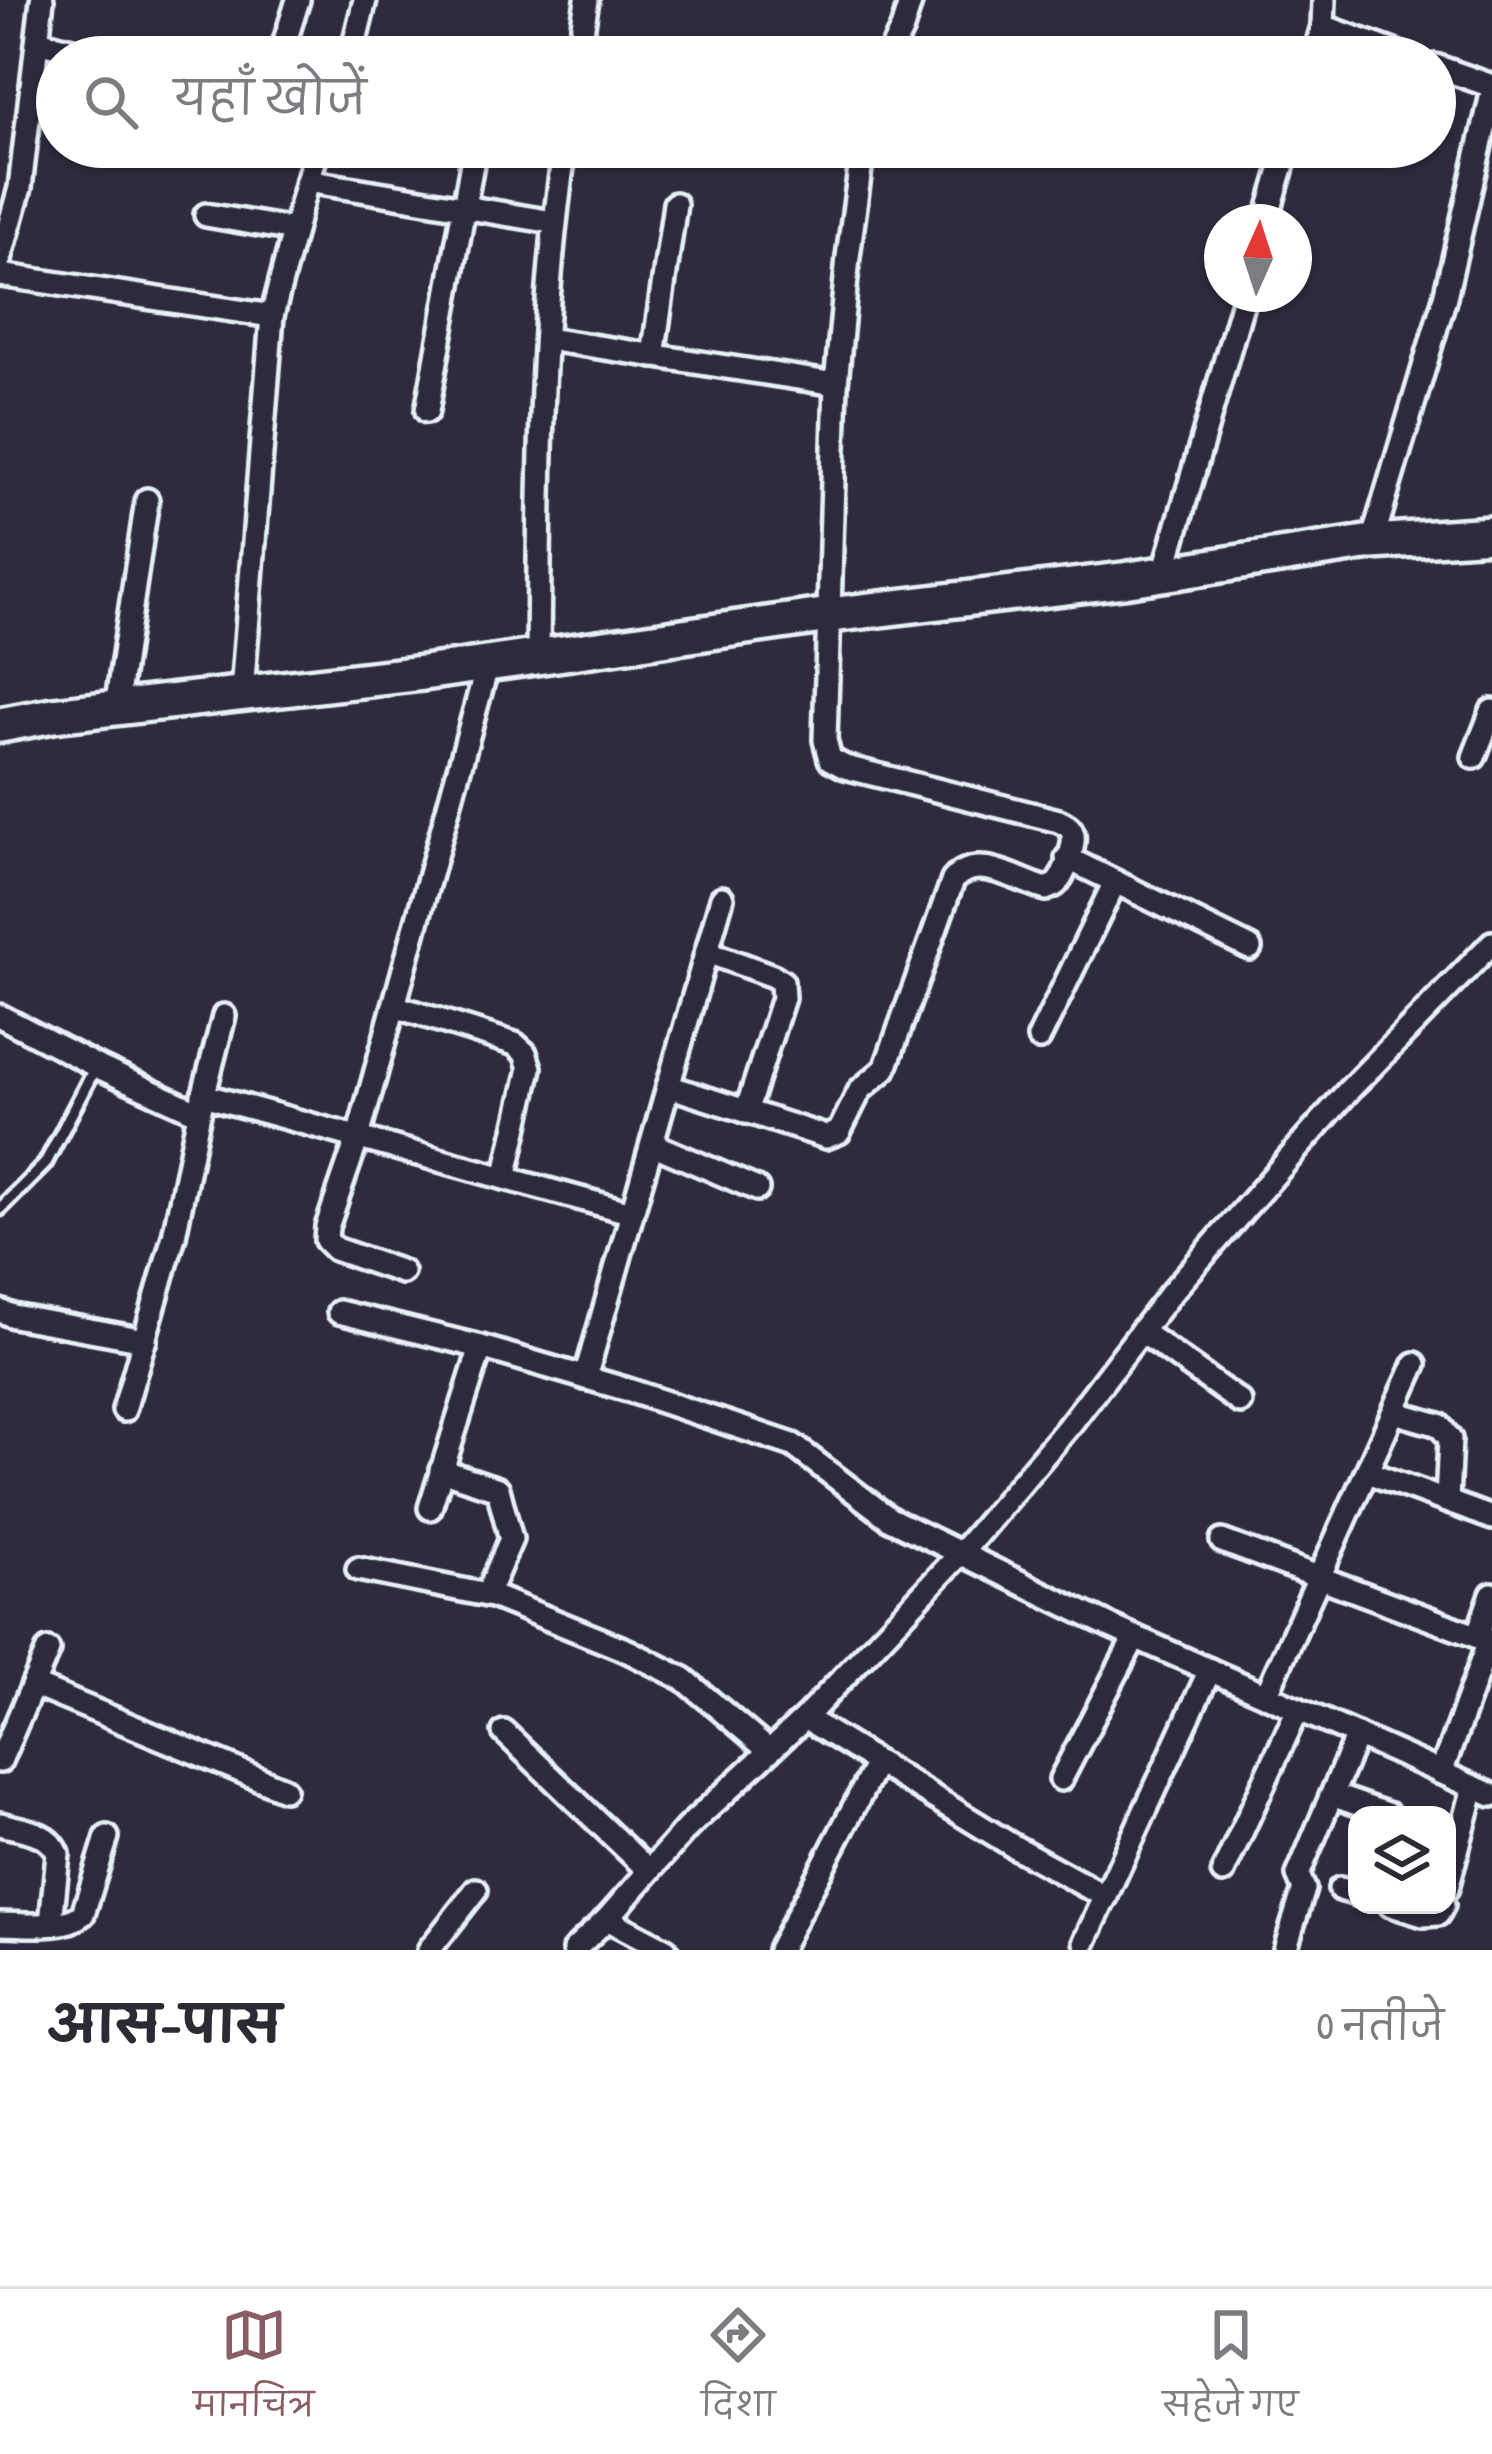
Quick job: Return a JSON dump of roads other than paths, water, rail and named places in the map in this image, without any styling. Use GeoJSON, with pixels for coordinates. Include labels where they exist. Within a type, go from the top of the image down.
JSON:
{"type":"FeatureCollection","features":[{"type":"Feature","properties":{"kind":"main road"},"geometry":{"type":"LineString","coordinates":[[0,725],[1372,542],[1492,534]]}},
{"type":"Feature","properties":{"kind":"street"},"geometry":{"type":"LineString","coordinates":[[38,36],[42,0]]}},
{"type":"Feature","properties":{"kind":"street"},"geometry":{"type":"LineString","coordinates":[[287,36],[298,0]]}},
{"type":"Feature","properties":{"kind":"street"},"geometry":{"type":"LineString","coordinates":[[356,36],[365,0]]}},
{"type":"Feature","properties":{"kind":"street"},"geometry":{"type":"LineString","coordinates":[[581,36],[587,0]]}},
{"type":"Feature","properties":{"kind":"street"},"geometry":{"type":"LineString","coordinates":[[898,36],[911,0]]}},
{"type":"Feature","properties":{"kind":"street"},"geometry":{"type":"LineString","coordinates":[[1320,36],[1324,0]]}},
{"type":"Feature","properties":{"kind":"street"},"geometry":{"type":"LineString","coordinates":[[1323,26],[1350,36]]}},
{"type":"Feature","properties":{"kind":"street"},"geometry":{"type":"LineString","coordinates":[[0,259],[20,188],[36,57]]}},
{"type":"Feature","properties":{"kind":"street"},"geometry":{"type":"LineString","coordinates":[[1372,542],[1444,297],[1492,90],[1456,75]]}},
{"type":"Feature","properties":{"kind":"street"},"geometry":{"type":"LineString","coordinates":[[242,692],[272,316],[312,168]]}},
{"type":"Feature","properties":{"kind":"street"},"geometry":{"type":"LineString","coordinates":[[428,411],[471,168]]}},
{"type":"Feature","properties":{"kind":"street"},"geometry":{"type":"LineString","coordinates":[[538,656],[541,460],[553,221],[562,168]]}},
{"type":"Feature","properties":{"kind":"street"},"geometry":{"type":"LineString","coordinates":[[668,1087],[826,1137],[839,1132],[860,1090],[885,1069],[953,880],[961,870],[973,866],[1046,889],[1054,887],[1073,834],[1059,821],[845,767],[830,759],[825,740],[836,384],[860,168]]}},
{"type":"Feature","properties":{"kind":"street"},"geometry":{"type":"LineString","coordinates":[[1271,204],[1282,168]]}},
{"type":"Feature","properties":{"kind":"street"},"geometry":{"type":"LineString","coordinates":[[307,181],[553,221]]}},
{"type":"Feature","properties":{"kind":"street"},"geometry":{"type":"LineString","coordinates":[[652,356],[675,204]]}},
{"type":"Feature","properties":{"kind":"street"},"geometry":{"type":"LineString","coordinates":[[206,215],[294,230]]}},
{"type":"Feature","properties":{"kind":"street"},"geometry":{"type":"LineString","coordinates":[[0,275],[272,316]]}},
{"type":"Feature","properties":{"kind":"street"},"geometry":{"type":"LineString","coordinates":[[1165,573],[1240,312]]}},
{"type":"Feature","properties":{"kind":"street"},"geometry":{"type":"LineString","coordinates":[[547,340],[836,384]]}},
{"type":"Feature","properties":{"kind":"street"},"geometry":{"type":"LineString","coordinates":[[116,707],[147,500]]}},
{"type":"Feature","properties":{"kind":"street"},"geometry":{"type":"LineString","coordinates":[[402,1272],[335,1249],[326,1240],[327,1227],[358,1138],[488,663]]}},
{"type":"Feature","properties":{"kind":"street"},"geometry":{"type":"LineString","coordinates":[[1474,757],[1492,711]]}},
{"type":"Feature","properties":{"kind":"street"},"geometry":{"type":"LineString","coordinates":[[1067,858],[1250,948]]}},
{"type":"Feature","properties":{"kind":"street"},"geometry":{"type":"LineString","coordinates":[[1039,1038],[1115,882]]}},
{"type":"Feature","properties":{"kind":"street"},"geometry":{"type":"LineString","coordinates":[[585,1378],[722,898]]}},
{"type":"Feature","properties":{"kind":"street"},"geometry":{"type":"LineString","coordinates":[[574,1950],[962,1552],[1068,1427],[1168,1295],[1349,1090],[1492,943]]}},
{"type":"Feature","properties":{"kind":"street"},"geometry":{"type":"LineString","coordinates":[[706,952],[782,982],[783,998],[746,1112]]}},
{"type":"Feature","properties":{"kind":"street"},"geometry":{"type":"LineString","coordinates":[[394,1006],[515,1044],[525,1053],[530,1068],[505,1178]]}},
{"type":"Feature","properties":{"kind":"street"},"geometry":{"type":"LineString","coordinates":[[0,1016],[96,1066],[201,1104],[358,1138],[632,1213]]}},
{"type":"Feature","properties":{"kind":"street"},"geometry":{"type":"LineString","coordinates":[[124,1410],[174,1236],[224,1016]]}},
{"type":"Feature","properties":{"kind":"street"},"geometry":{"type":"LineString","coordinates":[[652,1144],[757,1189]]}},
{"type":"Feature","properties":{"kind":"street"},"geometry":{"type":"LineString","coordinates":[[0,1311],[145,1340]]}},
{"type":"Feature","properties":{"kind":"street"},"geometry":{"type":"LineString","coordinates":[[339,1312],[481,1347],[793,1444],[890,1520],[1136,1637],[1483,1791],[1456,1833]]}},
{"type":"Feature","properties":{"kind":"street"},"geometry":{"type":"LineString","coordinates":[[1141,1331],[1240,1402]]}},
{"type":"Feature","properties":{"kind":"street"},"geometry":{"type":"LineString","coordinates":[[430,1508],[481,1347]]}},
{"type":"Feature","properties":{"kind":"street"},"geometry":{"type":"LineString","coordinates":[[1266,1695],[1415,1364]]}},
{"type":"Feature","properties":{"kind":"street"},"geometry":{"type":"LineString","coordinates":[[1394,1412],[1439,1425],[1450,1439],[1447,1501]]}},
{"type":"Feature","properties":{"kind":"street"},"geometry":{"type":"LineString","coordinates":[[441,1471],[498,1489],[511,1539],[487,1595]]}},
{"type":"Feature","properties":{"kind":"street"},"geometry":{"type":"LineString","coordinates":[[1367,1472],[1492,1518]]}},
{"type":"Feature","properties":{"kind":"street"},"geometry":{"type":"LineString","coordinates":[[1222,1541],[1486,1640]]}},
{"type":"Feature","properties":{"kind":"street"},"geometry":{"type":"LineString","coordinates":[[358,1569],[487,1595],[628,1651],[672,1672],[768,1750]]}},
{"type":"Feature","properties":{"kind":"street"},"geometry":{"type":"LineString","coordinates":[[1441,1773],[1486,1640],[1492,1594]]}},
{"type":"Feature","properties":{"kind":"street"},"geometry":{"type":"LineString","coordinates":[[1061,1779],[1136,1637]]}},
{"type":"Feature","properties":{"kind":"street"},"geometry":{"type":"LineString","coordinates":[[0,1761],[48,1650]]}},
{"type":"Feature","properties":{"kind":"street"},"geometry":{"type":"LineString","coordinates":[[1085,1941],[1210,1670]]}},
{"type":"Feature","properties":{"kind":"street"},"geometry":{"type":"LineString","coordinates":[[33,1685],[284,1789]]}},
{"type":"Feature","properties":{"kind":"street"},"geometry":{"type":"LineString","coordinates":[[1223,1872],[1298,1709]]}},
{"type":"Feature","properties":{"kind":"street"},"geometry":{"type":"LineString","coordinates":[[805,1718],[1013,1846],[1106,1897]]}},
{"type":"Feature","properties":{"kind":"street"},"geometry":{"type":"LineString","coordinates":[[504,1732],[648,1870]]}},
{"type":"Feature","properties":{"kind":"street"},"geometry":{"type":"LineString","coordinates":[[1285,1950],[1304,1889],[1298,1875],[1357,1735]]}},
{"type":"Feature","properties":{"kind":"street"},"geometry":{"type":"LineString","coordinates":[[779,1950],[877,1763]]}},
{"type":"Feature","properties":{"kind":"street"},"geometry":{"type":"LineString","coordinates":[[1332,1795],[1363,1806]]}},
{"type":"Feature","properties":{"kind":"street"},"geometry":{"type":"LineString","coordinates":[[0,1825],[43,1836],[56,1846],[51,1923]]}},
{"type":"Feature","properties":{"kind":"street"},"geometry":{"type":"LineString","coordinates":[[0,1924],[74,1921],[82,1915],[107,1838]]}},
{"type":"Feature","properties":{"kind":"street"},"geometry":{"type":"LineString","coordinates":[[429,1950],[476,1890]]}},
{"type":"Feature","properties":{"kind":"street"},"geometry":{"type":"LineString","coordinates":[[607,1919],[666,1950]]}},
{"type":"Feature","properties":{"kind":"lane"},"geometry":{"type":"LineString","coordinates":[[0,1209],[45,1164],[96,1066]]}}]}
